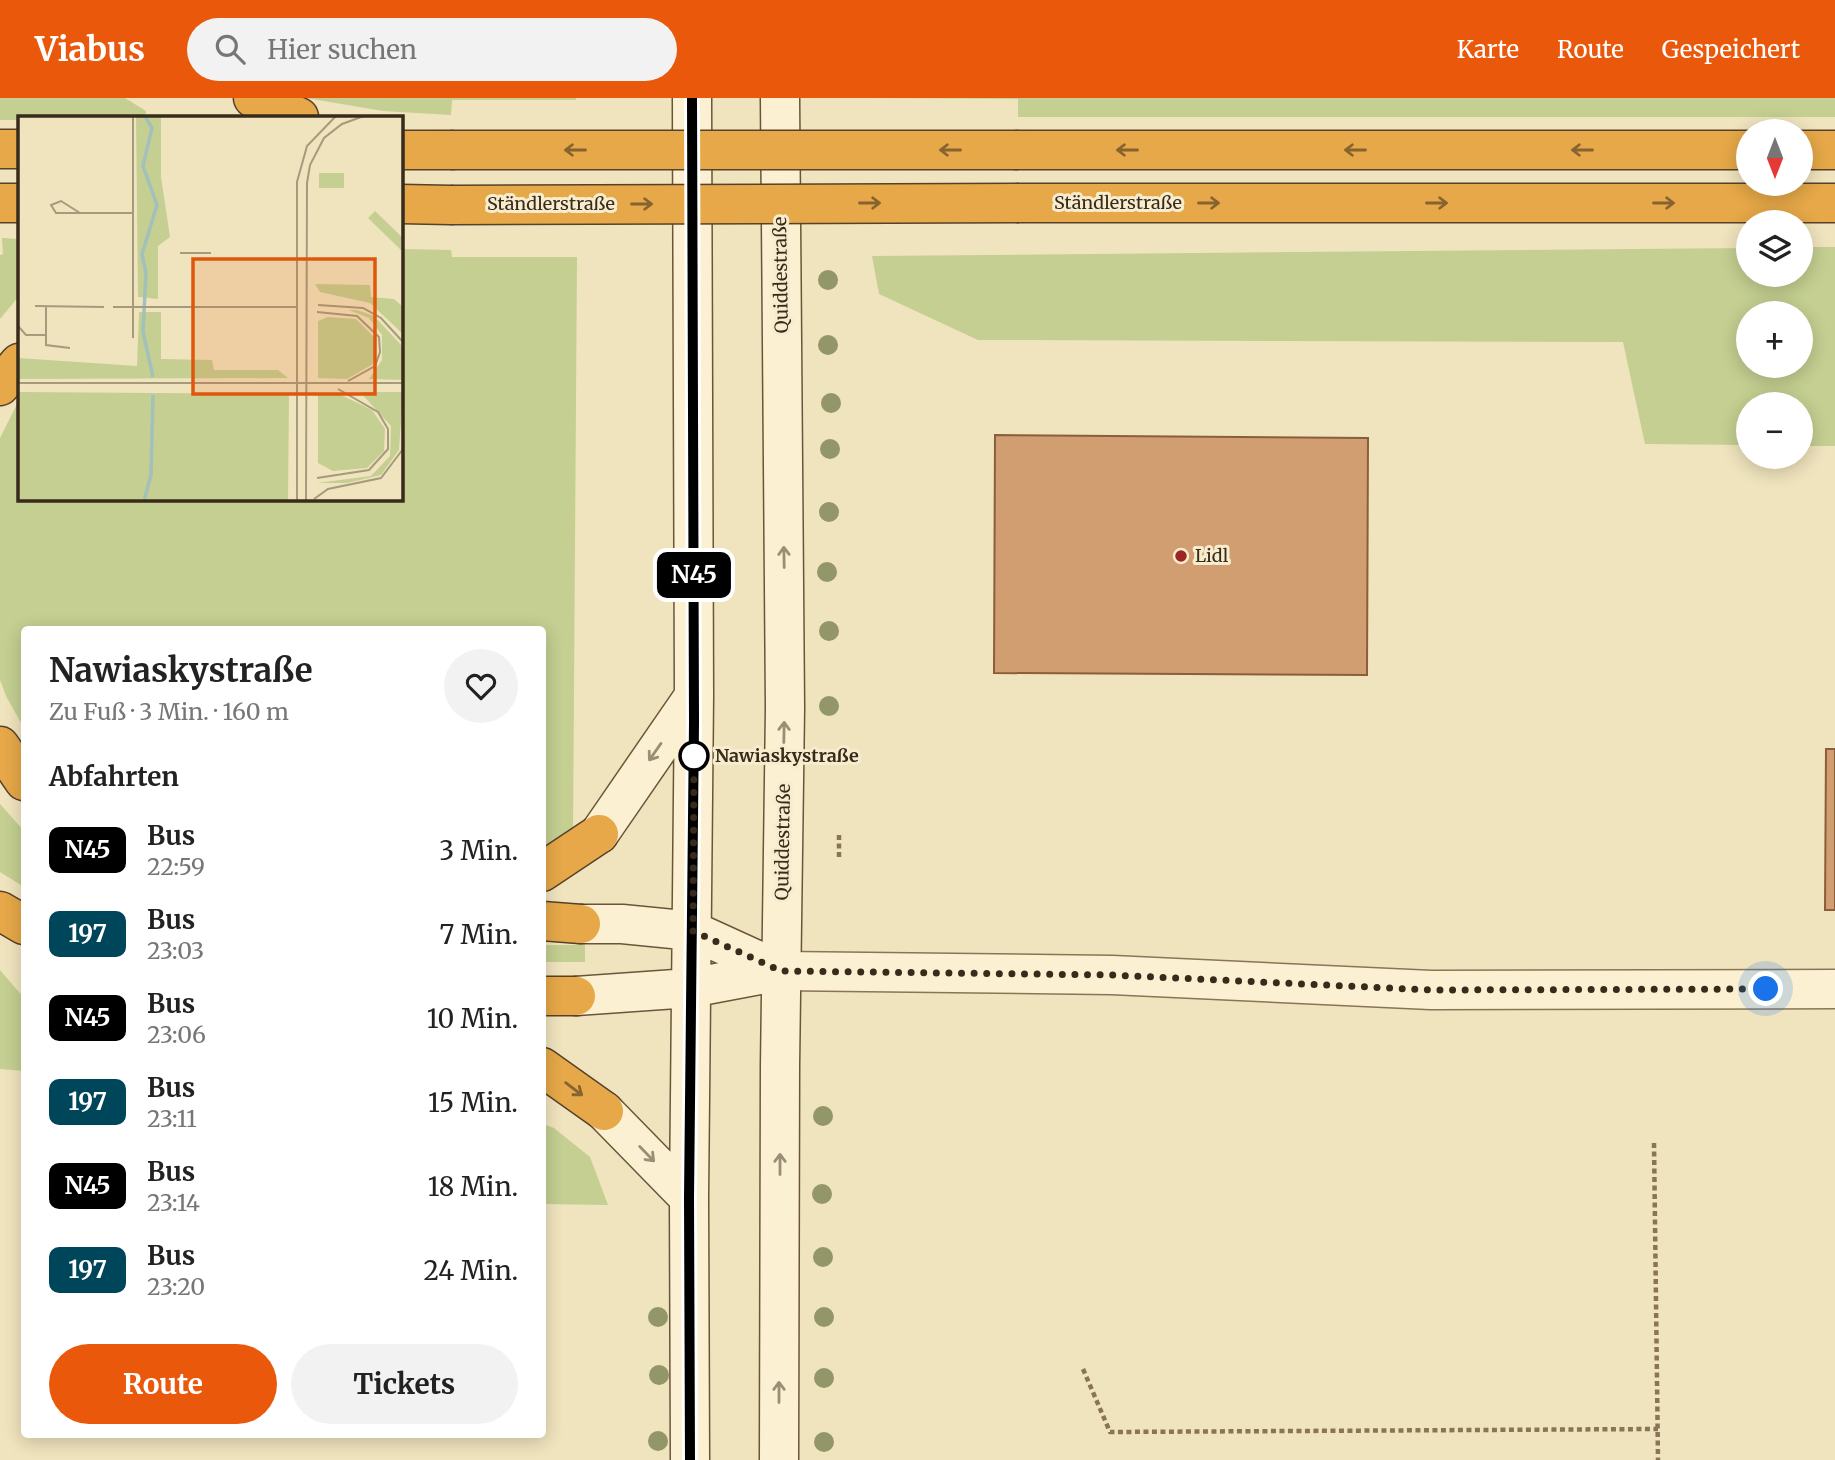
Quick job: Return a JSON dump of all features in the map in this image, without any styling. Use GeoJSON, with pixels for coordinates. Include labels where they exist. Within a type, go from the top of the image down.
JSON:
{"type":"FeatureCollection","features":[{"type":"Feature","properties":{"kind":"highway"},"geometry":{"type":"LineString","coordinates":[[253,98],[297,116]]}},
{"type":"Feature","properties":{"kind":"highway"},"geometry":{"type":"LineString","coordinates":[[0,149],[18,149]]}},
{"type":"Feature","properties":{"kind":"highway"},"geometry":{"type":"LineString","coordinates":[[402,150],[1736,150]]}},
{"type":"Feature","properties":{"kind":"highway"},"geometry":{"type":"LineString","coordinates":[[1813,150],[1835,150]]}},
{"type":"Feature","properties":{"kind":"highway"},"geometry":{"type":"LineString","coordinates":[[0,203],[18,203]]}},
{"type":"Feature","properties":{"kind":"highway","name":"Ständlerstraße"},"geometry":{"type":"LineString","coordinates":[[402,204],[1835,203]]}},
{"type":"Feature","properties":{"kind":"highway"},"geometry":{"type":"LineString","coordinates":[[0,386],[18,364]]}},
{"type":"Feature","properties":{"kind":"highway"},"geometry":{"type":"LineString","coordinates":[[0,746],[21,777]]}},
{"type":"Feature","properties":{"kind":"highway"},"geometry":{"type":"LineString","coordinates":[[546,869],[599,834]]}},
{"type":"Feature","properties":{"kind":"highway"},"geometry":{"type":"LineString","coordinates":[[0,911],[21,923]]}},
{"type":"Feature","properties":{"kind":"highway"},"geometry":{"type":"LineString","coordinates":[[546,921],[581,924]]}},
{"type":"Feature","properties":{"kind":"highway"},"geometry":{"type":"LineString","coordinates":[[546,1070],[604,1111]]}},
{"type":"Feature","properties":{"kind":"main road"},"geometry":{"type":"LineString","coordinates":[[690,1460],[689,1198],[694,696],[692,98]]}},
{"type":"Feature","properties":{"kind":"main road","name":"Quiddestraße"},"geometry":{"type":"LineString","coordinates":[[779,1460],[785,708],[780,98]]}},
{"type":"Feature","properties":{"kind":"main road"},"geometry":{"type":"LineString","coordinates":[[599,834],[694,696]]}},
{"type":"Feature","properties":{"kind":"main road"},"geometry":{"type":"LineString","coordinates":[[581,924],[622,924],[693,931],[781,971]]}},
{"type":"Feature","properties":{"kind":"main road"},"geometry":{"type":"LineString","coordinates":[[559,996],[691,988],[781,971],[1112,975],[1431,990],[1835,989]]}},
{"type":"Feature","properties":{"kind":"main road"},"geometry":{"type":"LineString","coordinates":[[604,1111],[689,1198]]}},
{"type":"Feature","properties":{"kind":"path"},"geometry":{"type":"LineString","coordinates":[[839,835],[839,857]]}},
{"type":"Feature","properties":{"kind":"path"},"geometry":{"type":"LineString","coordinates":[[1654,1143],[1658,1460]]}},
{"type":"Feature","properties":{"kind":"path"},"geometry":{"type":"LineString","coordinates":[[1083,1369],[1110,1432],[1658,1429]]}},
{"type":"Feature","properties":{"kind":"green space"},"geometry":{"type":"Polygon","coordinates":[[[0,98],[125,98],[146,111],[145,116],[18,116],[18,120],[0,120],[0,98]]]}},
{"type":"Feature","properties":{"kind":"green space"},"geometry":{"type":"Polygon","coordinates":[[[306,98],[576,100],[452,100],[451,115],[383,111],[306,98]]]}},
{"type":"Feature","properties":{"kind":"green space"},"geometry":{"type":"Polygon","coordinates":[[[869,98],[1835,98],[1835,117],[1018,117],[1018,99],[869,98]]]}},
{"type":"Feature","properties":{"kind":"green space"},"geometry":{"type":"Polygon","coordinates":[[[2,238],[18,239],[18,297],[0,319],[0,255],[3,254],[2,238]]]}},
{"type":"Feature","properties":{"kind":"green space"},"geometry":{"type":"Polygon","coordinates":[[[1813,247],[1835,247],[1835,446],[1813,446],[1813,392],[1736,392],[1736,445],[1645,444],[1623,342],[978,340],[879,294],[872,256],[1736,248],[1736,287],[1813,287],[1813,247]]]}},
{"type":"Feature","properties":{"kind":"green space"},"geometry":{"type":"Polygon","coordinates":[[[402,249],[451,250],[452,257],[577,257],[573,835],[546,847],[546,626],[21,626],[21,723],[0,680],[0,438],[18,402],[18,500],[402,500],[402,249]]]}},
{"type":"Feature","properties":{"kind":"green space"},"geometry":{"type":"Polygon","coordinates":[[[0,804],[21,828],[21,885],[0,872],[0,804]]]}},
{"type":"Feature","properties":{"kind":"green space"},"geometry":{"type":"Polygon","coordinates":[[[546,945],[585,945],[585,962],[546,962],[546,945]]]}},
{"type":"Feature","properties":{"kind":"green space"},"geometry":{"type":"Polygon","coordinates":[[[0,970],[21,994],[21,1071],[0,1069],[0,970]]]}},
{"type":"Feature","properties":{"kind":"green space"},"geometry":{"type":"Polygon","coordinates":[[[546,1125],[554,1128],[590,1157],[608,1205],[546,1204],[546,1125]]]}},
{"type":"Feature","properties":{"kind":"building","name":"Lidl"},"geometry":{"type":"Polygon","coordinates":[[[995,435],[1368,438],[1367,675],[994,673],[995,435]]]}},
{"type":"Feature","properties":{"kind":"building"},"geometry":{"type":"Polygon","coordinates":[[[1826,749],[1835,749],[1835,910],[1825,910],[1826,749]]]}},
{"type":"Feature","properties":{"kind":"bus line","name":"N45"},"geometry":{"type":"LineString","coordinates":[[690,1460],[689,1198],[694,723],[692,98]]}},
{"type":"Feature","properties":{"kind":"place","name":"Lidl"},"geometry":{"type":"Point","coordinates":[1181,556]}},
{"type":"Feature","properties":{"kind":"place","name":"Nawiaskystraße"},"geometry":{"type":"Point","coordinates":[694,756]}},
{"type":"Feature","properties":{"kind":"route"},"geometry":{"type":"LineString","coordinates":[[694,756],[694,749],[693,931],[781,971],[1112,975],[1431,990],[1766,989]]}}]}
